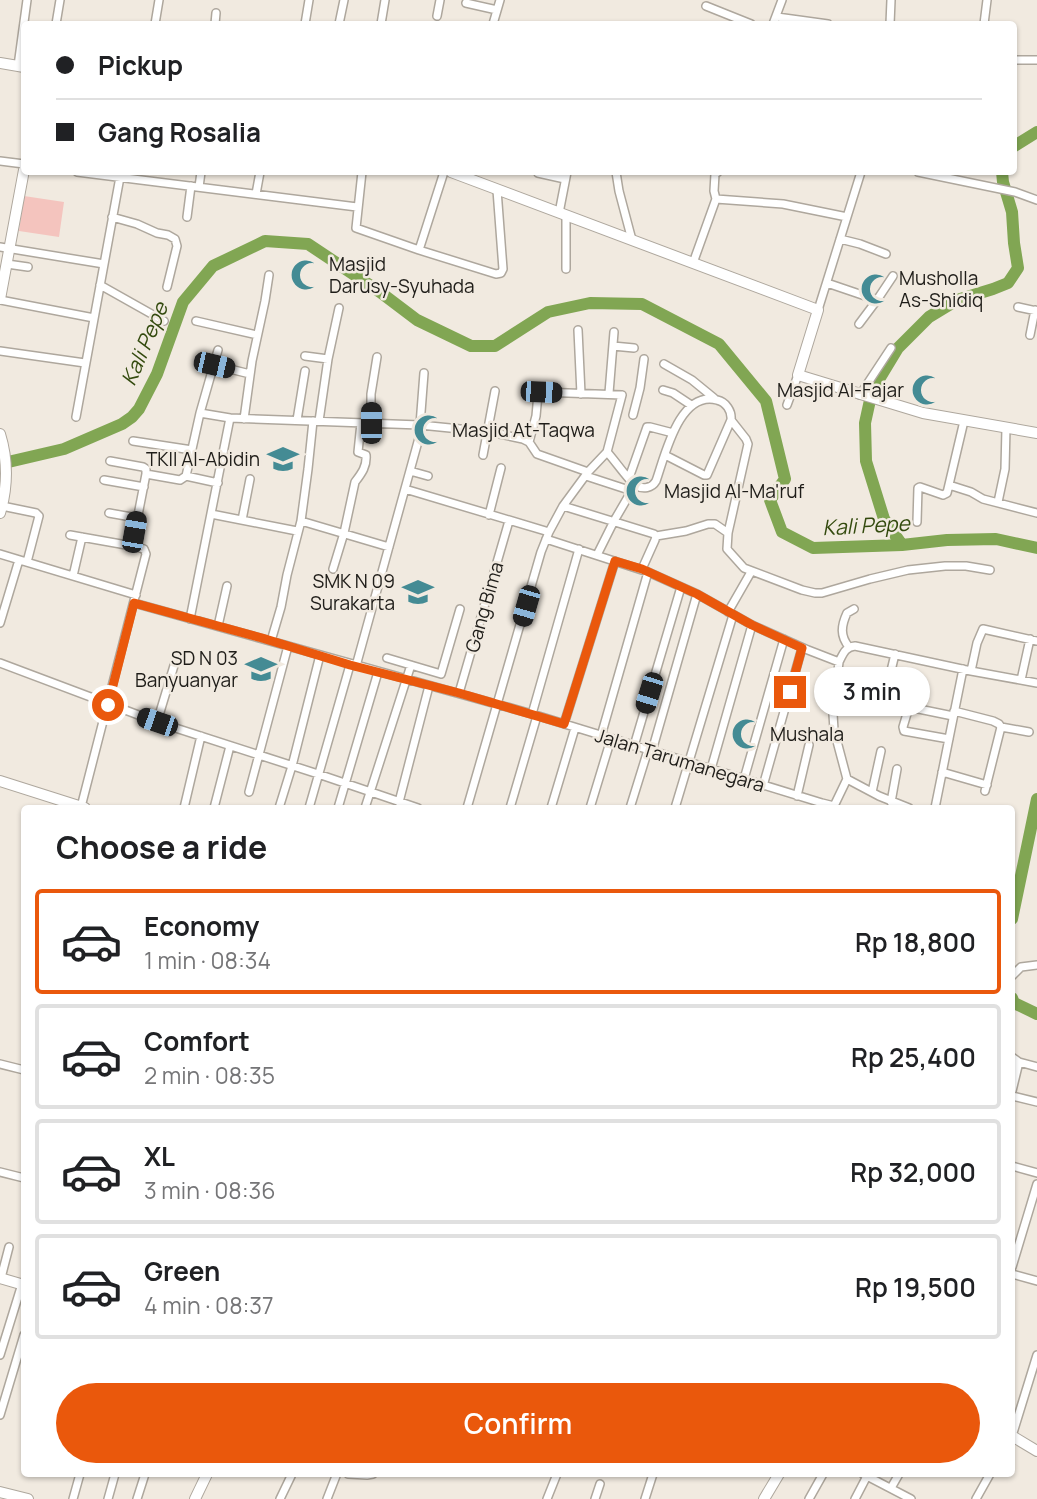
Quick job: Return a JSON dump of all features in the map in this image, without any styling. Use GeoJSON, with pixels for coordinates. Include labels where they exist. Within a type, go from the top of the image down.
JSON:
{"type":"FeatureCollection","features":[{"type":"Feature","properties":{"kind":"street"},"geometry":{"type":"LineString","coordinates":[[25,21],[27,0]]}},
{"type":"Feature","properties":{"kind":"street"},"geometry":{"type":"LineString","coordinates":[[56,21],[60,0]]}},
{"type":"Feature","properties":{"kind":"street"},"geometry":{"type":"LineString","coordinates":[[156,21],[159,0]]}},
{"type":"Feature","properties":{"kind":"street"},"geometry":{"type":"LineString","coordinates":[[306,21],[309,0]]}},
{"type":"Feature","properties":{"kind":"street"},"geometry":{"type":"LineString","coordinates":[[340,21],[344,0]]}},
{"type":"Feature","properties":{"kind":"street"},"geometry":{"type":"LineString","coordinates":[[382,21],[385,0]]}},
{"type":"Feature","properties":{"kind":"street"},"geometry":{"type":"LineString","coordinates":[[437,16],[440,0]]}},
{"type":"Feature","properties":{"kind":"street"},"geometry":{"type":"LineString","coordinates":[[494,21],[500,0]]}},
{"type":"Feature","properties":{"kind":"street"},"geometry":{"type":"LineString","coordinates":[[775,21],[782,0]]}},
{"type":"Feature","properties":{"kind":"street"},"geometry":{"type":"LineString","coordinates":[[890,21],[891,0]]}},
{"type":"Feature","properties":{"kind":"street"},"geometry":{"type":"LineString","coordinates":[[984,21],[987,0]]}},
{"type":"Feature","properties":{"kind":"street"},"geometry":{"type":"LineString","coordinates":[[466,3],[497,10]]}},
{"type":"Feature","properties":{"kind":"street"},"geometry":{"type":"LineString","coordinates":[[706,6],[744,21]]}},
{"type":"Feature","properties":{"kind":"street"},"geometry":{"type":"LineString","coordinates":[[215,21],[216,13]]}},
{"type":"Feature","properties":{"kind":"street"},"geometry":{"type":"LineString","coordinates":[[1017,60],[1037,60]]}},
{"type":"Feature","properties":{"kind":"street"},"geometry":{"type":"LineString","coordinates":[[0,63],[21,66]]}},
{"type":"Feature","properties":{"kind":"street"},"geometry":{"type":"LineString","coordinates":[[0,161],[21,164]]}},
{"type":"Feature","properties":{"kind":"street"},"geometry":{"type":"LineString","coordinates":[[23,175],[5,248],[6,264],[0,300],[94,318]]}},
{"type":"Feature","properties":{"kind":"street"},"geometry":{"type":"LineString","coordinates":[[103,175],[357,207]]}},
{"type":"Feature","properties":{"kind":"street"},"geometry":{"type":"LineString","coordinates":[[187,217],[200,175]]}},
{"type":"Feature","properties":{"kind":"street"},"geometry":{"type":"LineString","coordinates":[[256,194],[259,175]]}},
{"type":"Feature","properties":{"kind":"street"},"geometry":{"type":"LineString","coordinates":[[362,175],[356,228],[496,274],[503,269],[497,190]]}},
{"type":"Feature","properties":{"kind":"street"},"geometry":{"type":"LineString","coordinates":[[419,250],[443,175]]}},
{"type":"Feature","properties":{"kind":"street"},"geometry":{"type":"LineString","coordinates":[[459,175],[818,310]]}},
{"type":"Feature","properties":{"kind":"street"},"geometry":{"type":"LineString","coordinates":[[566,175],[563,214],[566,269]]}},
{"type":"Feature","properties":{"kind":"street"},"geometry":{"type":"LineString","coordinates":[[616,175],[632,240]]}},
{"type":"Feature","properties":{"kind":"street"},"geometry":{"type":"LineString","coordinates":[[693,263],[716,199],[715,175]]}},
{"type":"Feature","properties":{"kind":"street"},"geometry":{"type":"LineString","coordinates":[[787,405],[860,175]]}},
{"type":"Feature","properties":{"kind":"street"},"geometry":{"type":"LineString","coordinates":[[933,175],[1015,192],[1037,200]]}},
{"type":"Feature","properties":{"kind":"street"},"geometry":{"type":"LineString","coordinates":[[76,417],[120,177]]}},
{"type":"Feature","properties":{"kind":"street"},"geometry":{"type":"LineString","coordinates":[[716,199],[783,204],[847,217]]}},
{"type":"Feature","properties":{"kind":"street"},"geometry":{"type":"LineString","coordinates":[[112,217],[137,223],[175,239],[177,246],[167,287]]}},
{"type":"Feature","properties":{"kind":"street"},"geometry":{"type":"LineString","coordinates":[[840,239],[886,254]]}},
{"type":"Feature","properties":{"kind":"street"},"geometry":{"type":"LineString","coordinates":[[5,248],[104,264]]}},
{"type":"Feature","properties":{"kind":"street"},"geometry":{"type":"LineString","coordinates":[[6,264],[27,267]]}},
{"type":"Feature","properties":{"kind":"street"},"geometry":{"type":"LineString","coordinates":[[244,419],[269,275]]}},
{"type":"Feature","properties":{"kind":"street"},"geometry":{"type":"LineString","coordinates":[[859,324],[893,276]]}},
{"type":"Feature","properties":{"kind":"street"},"geometry":{"type":"LineString","coordinates":[[827,283],[877,300]]}},
{"type":"Feature","properties":{"kind":"street"},"geometry":{"type":"LineString","coordinates":[[100,285],[164,321]]}},
{"type":"Feature","properties":{"kind":"street"},"geometry":{"type":"LineString","coordinates":[[1018,307],[1036,310],[1030,335]]}},
{"type":"Feature","properties":{"kind":"street"},"geometry":{"type":"LineString","coordinates":[[271,641],[301,521],[316,421],[339,308]]}},
{"type":"Feature","properties":{"kind":"street"},"geometry":{"type":"LineString","coordinates":[[196,321],[257,335]]}},
{"type":"Feature","properties":{"kind":"street"},"geometry":{"type":"LineString","coordinates":[[578,330],[581,394]]}},
{"type":"Feature","properties":{"kind":"street"},"geometry":{"type":"LineString","coordinates":[[609,393],[614,332]]}},
{"type":"Feature","properties":{"kind":"street"},"geometry":{"type":"LineString","coordinates":[[613,346],[634,348]]}},
{"type":"Feature","properties":{"kind":"street"},"geometry":{"type":"LineString","coordinates":[[862,395],[891,348]]}},
{"type":"Feature","properties":{"kind":"street"},"geometry":{"type":"LineString","coordinates":[[146,474],[180,480],[186,476],[218,350]]}},
{"type":"Feature","properties":{"kind":"street"},"geometry":{"type":"LineString","coordinates":[[0,351],[85,363]]}},
{"type":"Feature","properties":{"kind":"street"},"geometry":{"type":"LineString","coordinates":[[305,356],[328,359]]}},
{"type":"Feature","properties":{"kind":"street"},"geometry":{"type":"LineString","coordinates":[[371,423],[377,357]]}},
{"type":"Feature","properties":{"kind":"street"},"geometry":{"type":"LineString","coordinates":[[633,415],[644,359]]}},
{"type":"Feature","properties":{"kind":"street"},"geometry":{"type":"LineString","coordinates":[[664,364],[722,402],[732,415],[707,475],[665,455]]}},
{"type":"Feature","properties":{"kind":"street"},"geometry":{"type":"LineString","coordinates":[[214,365],[250,374]]}},
{"type":"Feature","properties":{"kind":"street"},"geometry":{"type":"LineString","coordinates":[[298,420],[305,371]]}},
{"type":"Feature","properties":{"kind":"street"},"geometry":{"type":"LineString","coordinates":[[310,805],[389,547],[419,438],[424,373]]}},
{"type":"Feature","properties":{"kind":"street"},"geometry":{"type":"LineString","coordinates":[[797,375],[923,414],[1037,433]]}},
{"type":"Feature","properties":{"kind":"street"},"geometry":{"type":"LineString","coordinates":[[663,390],[691,405]]}},
{"type":"Feature","properties":{"kind":"street"},"geometry":{"type":"LineString","coordinates":[[483,455],[495,391]]}},
{"type":"Feature","properties":{"kind":"street"},"geometry":{"type":"LineString","coordinates":[[528,442],[536,416],[538,394],[541,392],[609,393],[638,397]]}},
{"type":"Feature","properties":{"kind":"street"},"geometry":{"type":"LineString","coordinates":[[468,805],[532,581],[548,535],[563,506],[607,452],[622,395]]}},
{"type":"Feature","properties":{"kind":"street"},"geometry":{"type":"LineString","coordinates":[[200,413],[244,419],[420,425],[488,432],[523,439],[537,454],[587,474],[634,488],[647,488],[654,485],[681,417],[691,405],[714,399]]}},
{"type":"Feature","properties":{"kind":"street"},"geometry":{"type":"LineString","coordinates":[[190,619],[230,418]]}},
{"type":"Feature","properties":{"kind":"street"},"geometry":{"type":"LineString","coordinates":[[732,420],[748,443],[727,546],[741,565],[751,572],[802,590],[819,593],[908,570],[956,566],[990,570]]}},
{"type":"Feature","properties":{"kind":"street"},"geometry":{"type":"LineString","coordinates":[[917,522],[918,488],[943,495],[947,493],[964,421]]}},
{"type":"Feature","properties":{"kind":"street"},"geometry":{"type":"LineString","coordinates":[[333,569],[355,482],[366,466],[366,454],[358,452],[361,423]]}},
{"type":"Feature","properties":{"kind":"street"},"geometry":{"type":"LineString","coordinates":[[629,478],[647,428],[650,426],[673,433]]}},
{"type":"Feature","properties":{"kind":"street"},"geometry":{"type":"LineString","coordinates":[[998,502],[1005,469],[1006,428]]}},
{"type":"Feature","properties":{"kind":"street"},"geometry":{"type":"LineString","coordinates":[[0,623],[39,516],[36,513],[1,509],[6,470],[2,439]]}},
{"type":"Feature","properties":{"kind":"street"},"geometry":{"type":"LineString","coordinates":[[133,441],[192,450]]}},
{"type":"Feature","properties":{"kind":"street"},"geometry":{"type":"LineString","coordinates":[[607,452],[634,488]]}},
{"type":"Feature","properties":{"kind":"street"},"geometry":{"type":"LineString","coordinates":[[110,461],[146,469],[132,546]]}},
{"type":"Feature","properties":{"kind":"street"},"geometry":{"type":"LineString","coordinates":[[489,515],[501,468]]}},
{"type":"Feature","properties":{"kind":"street"},"geometry":{"type":"LineString","coordinates":[[410,471],[428,476]]}},
{"type":"Feature","properties":{"kind":"street"},"geometry":{"type":"LineString","coordinates":[[186,476],[218,483]]}},
{"type":"Feature","properties":{"kind":"street"},"geometry":{"type":"LineString","coordinates":[[242,520],[250,479]]}},
{"type":"Feature","properties":{"kind":"street"},"geometry":{"type":"LineString","coordinates":[[104,480],[144,487]]}},
{"type":"Feature","properties":{"kind":"street"},"geometry":{"type":"LineString","coordinates":[[949,485],[983,499],[1037,513]]}},
{"type":"Feature","properties":{"kind":"street"},"geometry":{"type":"LineString","coordinates":[[597,555],[634,488]]}},
{"type":"Feature","properties":{"kind":"street"},"geometry":{"type":"LineString","coordinates":[[405,489],[509,521],[579,550],[645,571],[697,594],[752,625],[839,662]]}},
{"type":"Feature","properties":{"kind":"street"},"geometry":{"type":"LineString","coordinates":[[563,506],[656,536],[686,531],[708,523],[729,528]]}},
{"type":"Feature","properties":{"kind":"street"},"geometry":{"type":"LineString","coordinates":[[109,513],[137,518]]}},
{"type":"Feature","properties":{"kind":"street"},"geometry":{"type":"LineString","coordinates":[[211,514],[297,531]]}},
{"type":"Feature","properties":{"kind":"street"},"geometry":{"type":"LineString","coordinates":[[301,521],[389,547]]}},
{"type":"Feature","properties":{"kind":"street","name":"Gang Bima"},"geometry":{"type":"LineString","coordinates":[[459,693],[509,521]]}},
{"type":"Feature","properties":{"kind":"street"},"geometry":{"type":"LineString","coordinates":[[70,535],[132,546],[146,552],[84,805]]}},
{"type":"Feature","properties":{"kind":"street"},"geometry":{"type":"LineString","coordinates":[[601,736],[656,536]]}},
{"type":"Feature","properties":{"kind":"street"},"geometry":{"type":"LineString","coordinates":[[73,576],[82,537]]}},
{"type":"Feature","properties":{"kind":"street"},"geometry":{"type":"LineString","coordinates":[[511,805],[579,550]]}},
{"type":"Feature","properties":{"kind":"street","name":"Jalan Tarumanegara"},"geometry":{"type":"LineString","coordinates":[[0,554],[73,576],[190,619],[534,715],[744,779],[819,805]]}},
{"type":"Feature","properties":{"kind":"street"},"geometry":{"type":"LineString","coordinates":[[564,724],[615,561]]}},
{"type":"Feature","properties":{"kind":"street"},"geometry":{"type":"LineString","coordinates":[[676,805],[730,614],[751,572]]}},
{"type":"Feature","properties":{"kind":"street"},"geometry":{"type":"LineString","coordinates":[[218,626],[227,586]]}},
{"type":"Feature","properties":{"kind":"street"},"geometry":{"type":"LineString","coordinates":[[634,746],[681,587]]}},
{"type":"Feature","properties":{"kind":"street"},"geometry":{"type":"LineString","coordinates":[[631,805],[697,594]]}},
{"type":"Feature","properties":{"kind":"street"},"geometry":{"type":"LineString","coordinates":[[387,658],[440,674],[460,609]]}},
{"type":"Feature","properties":{"kind":"street"},"geometry":{"type":"LineString","coordinates":[[849,647],[843,639],[843,629],[847,613],[854,609]]}},
{"type":"Feature","properties":{"kind":"street"},"geometry":{"type":"LineString","coordinates":[[711,769],[752,625]]}},
{"type":"Feature","properties":{"kind":"street"},"geometry":{"type":"LineString","coordinates":[[971,671],[982,629],[1033,640],[1021,680]]}},
{"type":"Feature","properties":{"kind":"street"},"geometry":{"type":"LineString","coordinates":[[744,779],[785,639]]}},
{"type":"Feature","properties":{"kind":"street"},"geometry":{"type":"LineString","coordinates":[[249,792],[288,646]]}},
{"type":"Feature","properties":{"kind":"street"},"geometry":{"type":"LineString","coordinates":[[835,805],[847,779],[834,730],[833,702],[839,662],[849,647],[855,646],[1037,683]]}},
{"type":"Feature","properties":{"kind":"street"},"geometry":{"type":"LineString","coordinates":[[763,786],[802,648]]}},
{"type":"Feature","properties":{"kind":"street"},"geometry":{"type":"LineString","coordinates":[[886,696],[895,654]]}},
{"type":"Feature","properties":{"kind":"street"},"geometry":{"type":"LineString","coordinates":[[280,805],[320,655]]}},
{"type":"Feature","properties":{"kind":"street"},"geometry":{"type":"LineString","coordinates":[[157,722],[176,659]]}},
{"type":"Feature","properties":{"kind":"street"},"geometry":{"type":"LineString","coordinates":[[0,663],[108,705],[346,783],[397,804],[429,686]]}},
{"type":"Feature","properties":{"kind":"street"},"geometry":{"type":"LineString","coordinates":[[366,805],[411,665]]}},
{"type":"Feature","properties":{"kind":"street"},"geometry":{"type":"LineString","coordinates":[[936,805],[962,669]]}},
{"type":"Feature","properties":{"kind":"street"},"geometry":{"type":"LineString","coordinates":[[339,805],[378,672]]}},
{"type":"Feature","properties":{"kind":"street"},"geometry":{"type":"LineString","coordinates":[[949,739],[904,731],[909,707],[993,721],[1001,727],[1029,732]]}},
{"type":"Feature","properties":{"kind":"street"},"geometry":{"type":"LineString","coordinates":[[942,772],[986,788],[1001,727]]}},
{"type":"Feature","properties":{"kind":"street"},"geometry":{"type":"LineString","coordinates":[[552,805],[575,728]]}},
{"type":"Feature","properties":{"kind":"street"},"geometry":{"type":"LineString","coordinates":[[185,805],[201,736]]}},
{"type":"Feature","properties":{"kind":"street"},"geometry":{"type":"LineString","coordinates":[[591,805],[611,739]]}},
{"type":"Feature","properties":{"kind":"street"},"geometry":{"type":"LineString","coordinates":[[797,796],[808,745]]}},
{"type":"Feature","properties":{"kind":"street"},"geometry":{"type":"LineString","coordinates":[[215,805],[230,746]]}},
{"type":"Feature","properties":{"kind":"street"},"geometry":{"type":"LineString","coordinates":[[872,792],[881,751]]}},
{"type":"Feature","properties":{"kind":"street"},"geometry":{"type":"LineString","coordinates":[[891,802],[897,769]]}},
{"type":"Feature","properties":{"kind":"street"},"geometry":{"type":"LineString","coordinates":[[847,779],[900,805]]}},
{"type":"Feature","properties":{"kind":"street"},"geometry":{"type":"LineString","coordinates":[[0,781],[74,805]]}},
{"type":"Feature","properties":{"kind":"street"},"geometry":{"type":"LineString","coordinates":[[1015,973],[1021,967],[1037,965]]}},
{"type":"Feature","properties":{"kind":"street"},"geometry":{"type":"LineString","coordinates":[[1015,1059],[1037,1067]]}},
{"type":"Feature","properties":{"kind":"street"},"geometry":{"type":"LineString","coordinates":[[1015,1080],[1019,1062]]}},
{"type":"Feature","properties":{"kind":"street"},"geometry":{"type":"LineString","coordinates":[[0,1064],[21,1069]]}},
{"type":"Feature","properties":{"kind":"street"},"geometry":{"type":"LineString","coordinates":[[1015,1094],[1037,1102]]}},
{"type":"Feature","properties":{"kind":"street"},"geometry":{"type":"LineString","coordinates":[[1015,1167],[1037,1173]]}},
{"type":"Feature","properties":{"kind":"street"},"geometry":{"type":"LineString","coordinates":[[0,1172],[21,1177]]}},
{"type":"Feature","properties":{"kind":"street"},"geometry":{"type":"LineString","coordinates":[[1015,1257],[1037,1184]]}},
{"type":"Feature","properties":{"kind":"street"},"geometry":{"type":"LineString","coordinates":[[9,1247],[0,1278],[21,1283]]}},
{"type":"Feature","properties":{"kind":"street"},"geometry":{"type":"LineString","coordinates":[[1015,1275],[1037,1281]]}},
{"type":"Feature","properties":{"kind":"street"},"geometry":{"type":"LineString","coordinates":[[0,1354],[21,1290]]}},
{"type":"Feature","properties":{"kind":"street"},"geometry":{"type":"LineString","coordinates":[[0,1415],[4,1388],[21,1343]]}},
{"type":"Feature","properties":{"kind":"street"},"geometry":{"type":"LineString","coordinates":[[1015,1426],[1037,1355]]}},
{"type":"Feature","properties":{"kind":"street"},"geometry":{"type":"LineString","coordinates":[[1015,1438],[1037,1451]]}},
{"type":"Feature","properties":{"kind":"street"},"geometry":{"type":"LineString","coordinates":[[73,1499],[79,1477]]}},
{"type":"Feature","properties":{"kind":"street"},"geometry":{"type":"LineString","coordinates":[[108,1499],[114,1477]]}},
{"type":"Feature","properties":{"kind":"street"},"geometry":{"type":"LineString","coordinates":[[137,1499],[144,1477]]}},
{"type":"Feature","properties":{"kind":"street"},"geometry":{"type":"LineString","coordinates":[[197,1498],[206,1477]]}},
{"type":"Feature","properties":{"kind":"street"},"geometry":{"type":"LineString","coordinates":[[280,1499],[291,1477]]}},
{"type":"Feature","properties":{"kind":"street"},"geometry":{"type":"LineString","coordinates":[[327,1499],[336,1477]]}},
{"type":"Feature","properties":{"kind":"street"},"geometry":{"type":"LineString","coordinates":[[547,1499],[556,1477]]}},
{"type":"Feature","properties":{"kind":"street"},"geometry":{"type":"LineString","coordinates":[[645,1499],[652,1477]]}},
{"type":"Feature","properties":{"kind":"street"},"geometry":{"type":"LineString","coordinates":[[764,1499],[777,1477]]}},
{"type":"Feature","properties":{"kind":"street"},"geometry":{"type":"LineString","coordinates":[[809,1499],[821,1477]]}},
{"type":"Feature","properties":{"kind":"street"},"geometry":{"type":"LineString","coordinates":[[855,1499],[864,1477]]}},
{"type":"Feature","properties":{"kind":"street"},"geometry":{"type":"LineString","coordinates":[[869,1477],[911,1499]]}},
{"type":"Feature","properties":{"kind":"street"},"geometry":{"type":"LineString","coordinates":[[891,1488],[897,1477]]}},
{"type":"Feature","properties":{"kind":"street"},"geometry":{"type":"LineString","coordinates":[[976,1499],[988,1477]]}},
{"type":"Feature","properties":{"kind":"street"},"geometry":{"type":"LineString","coordinates":[[595,1499],[600,1484]]}},
{"type":"Feature","properties":{"kind":"street"},"geometry":{"type":"LineString","coordinates":[[0,1492],[28,1499]]}},
{"type":"Feature","properties":{"kind":"shaded area"},"geometry":{"type":"Polygon","coordinates":[[[24,196],[64,202],[59,237],[19,231],[24,196]]]}},
{"type":"Feature","properties":{"kind":"waterway"},"geometry":{"type":"LineString","coordinates":[[1017,144],[1037,132]]}},
{"type":"Feature","properties":{"kind":"waterway"},"geometry":{"type":"LineString","coordinates":[[902,545],[884,519],[866,461],[865,423],[872,391],[898,348],[929,317],[957,300],[1008,283],[1018,268],[1012,212],[1002,175]]}},
{"type":"Feature","properties":{"kind":"waterway","name":"Kali Pepe"},"geometry":{"type":"LineString","coordinates":[[0,464],[64,449],[132,417],[157,374],[183,302],[213,266],[265,241],[308,244],[417,320],[471,346],[495,346],[548,312],[590,303],[642,304],[719,344],[766,401],[785,479],[770,500],[782,532],[813,548],[996,539],[1037,548]]}},
{"type":"Feature","properties":{"kind":"waterway","name":"Kali Pepe"},"geometry":{"type":"LineString","coordinates":[[1015,905],[1037,799]]}},
{"type":"Feature","properties":{"kind":"waterway","name":"Kali Pepe"},"geometry":{"type":"LineString","coordinates":[[1015,1003],[1037,1014]]}},
{"type":"Feature","properties":{"kind":"place","name":"Masjid Darusy-Syuhada"},"geometry":{"type":"Point","coordinates":[306,275]}},
{"type":"Feature","properties":{"kind":"place","name":"Musholla As-Shidiq"},"geometry":{"type":"Point","coordinates":[876,289]}},
{"type":"Feature","properties":{"kind":"place","name":"Masjid Al-Fajar"},"geometry":{"type":"Point","coordinates":[927,390]}},
{"type":"Feature","properties":{"kind":"place","name":"Masjid At-Taqwa"},"geometry":{"type":"Point","coordinates":[429,430]}},
{"type":"Feature","properties":{"kind":"place","name":"TKII Al-Abidin"},"geometry":{"type":"Point","coordinates":[283,459]}},
{"type":"Feature","properties":{"kind":"place","name":"Masjid Al-Ma'ruf"},"geometry":{"type":"Point","coordinates":[641,491]}},
{"type":"Feature","properties":{"kind":"place","name":"SMK N 09 Surakarta"},"geometry":{"type":"Point","coordinates":[418,592]}},
{"type":"Feature","properties":{"kind":"place","name":"SD N 03 Banyuanyar"},"geometry":{"type":"Point","coordinates":[261,669]}},
{"type":"Feature","properties":{"kind":"place","name":"Mushala"},"geometry":{"type":"Point","coordinates":[747,734]}},
{"type":"Feature","properties":{"kind":"route"},"geometry":{"type":"LineString","coordinates":[[108,705],[134,603],[564,724],[615,561],[642,569],[697,594],[752,625],[802,648],[790,692]]}}]}
